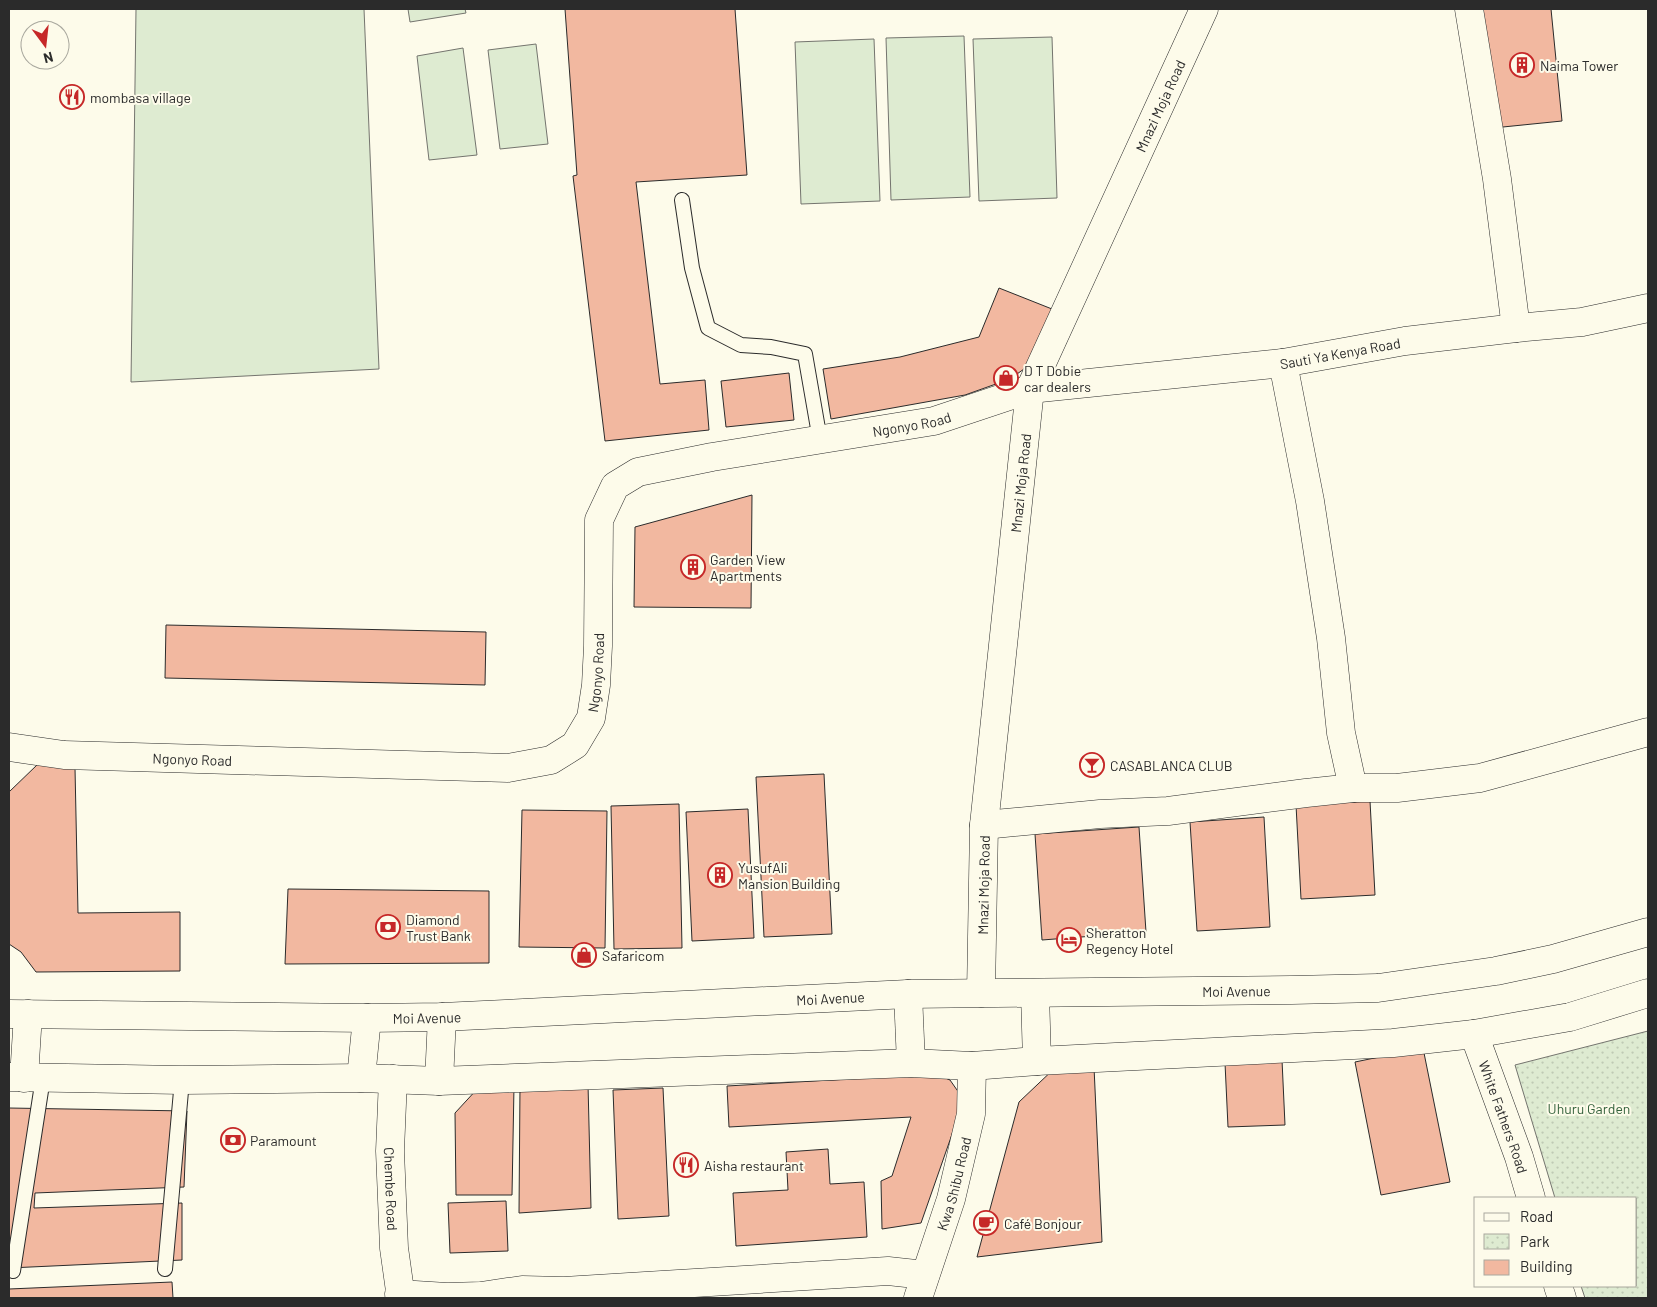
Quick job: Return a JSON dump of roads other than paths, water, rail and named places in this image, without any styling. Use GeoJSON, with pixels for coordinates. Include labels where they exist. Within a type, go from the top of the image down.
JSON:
{"type":"FeatureCollection","features":[{"type":"Feature","properties":{"kind":"main road","name":"Mnazi Moja Road"},"geometry":{"type":"LineString","coordinates":[[981,993],[984,824],[1030,389],[1204,9]]}},
{"type":"Feature","properties":{"kind":"main road"},"geometry":{"type":"LineString","coordinates":[[1469,9],[1497,180],[1516,328]]}},
{"type":"Feature","properties":{"kind":"main road","name":"Sauti Ya Kenya Road"},"geometry":{"type":"LineString","coordinates":[[1030,389],[1283,363],[1404,341],[1582,322],[1648,308]]}},
{"type":"Feature","properties":{"kind":"main road"},"geometry":{"type":"LineString","coordinates":[[1283,363],[1310,501],[1331,638],[1342,733],[1353,788]]}},
{"type":"Feature","properties":{"kind":"main road","name":"Ngonyo Road"},"geometry":{"type":"LineString","coordinates":[[9,747],[64,755],[508,768],[551,760],[575,745],[591,718],[596,685],[598,646],[599,520],[615,486],[638,472],[712,457],[934,421],[1030,389]]}},
{"type":"Feature","properties":{"kind":"main road"},"geometry":{"type":"LineString","coordinates":[[984,824],[1100,814],[1168,811],[1353,788],[1397,788],[1480,778],[1648,732]]}},
{"type":"Feature","properties":{"kind":"main road","name":"Moi Avenue"},"geometry":{"type":"LineString","coordinates":[[18,1014],[367,1018],[442,1017],[908,994],[1378,988],[1496,971],[1554,959],[1648,932]]}},
{"type":"Feature","properties":{"kind":"main road"},"geometry":{"type":"LineString","coordinates":[[1035,993],[1037,1061]]}},
{"type":"Feature","properties":{"kind":"main road"},"geometry":{"type":"LineString","coordinates":[[18,1014],[25,1077],[182,1080],[361,1078],[439,1081],[911,1063],[972,1066],[1393,1043],[1474,1034],[1570,1017],[1648,993]]}},
{"type":"Feature","properties":{"kind":"main road"},"geometry":{"type":"LineString","coordinates":[[908,994],[911,1063]]}},
{"type":"Feature","properties":{"kind":"main road"},"geometry":{"type":"LineString","coordinates":[[439,1081],[442,1017]]}},
{"type":"Feature","properties":{"kind":"main road"},"geometry":{"type":"LineString","coordinates":[[361,1078],[367,1018]]}},
{"type":"Feature","properties":{"kind":"main road","name":"White Fathers Road"},"geometry":{"type":"LineString","coordinates":[[1474,1034],[1531,1197]]}},
{"type":"Feature","properties":{"kind":"main road","name":"Kwa Shibu Road"},"geometry":{"type":"LineString","coordinates":[[922,1286],[952,1199],[971,1114],[972,1066]]}},
{"type":"Feature","properties":{"kind":"main road","name":"Chembe Road"},"geometry":{"type":"LineString","coordinates":[[393,1079],[390,1150],[394,1248],[400,1296]]}},
{"type":"Feature","properties":{"kind":"main road"},"geometry":{"type":"LineString","coordinates":[[400,1296],[481,1296],[522,1290],[564,1290],[888,1271],[922,1286]]}},
{"type":"Feature","properties":{"kind":"lane"},"geometry":{"type":"LineString","coordinates":[[682,200],[692,268],[708,328],[741,345],[770,347],[804,354],[820,440]]}},
{"type":"Feature","properties":{"kind":"lane"},"geometry":{"type":"LineString","coordinates":[[13,1271],[25,1077]]}},
{"type":"Feature","properties":{"kind":"lane"},"geometry":{"type":"LineString","coordinates":[[165,1268],[182,1080]]}},
{"type":"Feature","properties":{"kind":"place","name":"Naima Tower"},"geometry":{"type":"Point","coordinates":[1522,65]}},
{"type":"Feature","properties":{"kind":"place","name":"mombasa village"},"geometry":{"type":"Point","coordinates":[72,97]}},
{"type":"Feature","properties":{"kind":"place","name":"D T Dobie car dealers"},"geometry":{"type":"Point","coordinates":[1006,378]}},
{"type":"Feature","properties":{"kind":"place","name":"Garden View Apartments"},"geometry":{"type":"Point","coordinates":[693,567]}},
{"type":"Feature","properties":{"kind":"place","name":"CASABLANCA CLUB"},"geometry":{"type":"Point","coordinates":[1092,765]}},
{"type":"Feature","properties":{"kind":"place","name":"YusufAli Mansion Building"},"geometry":{"type":"Point","coordinates":[720,875]}},
{"type":"Feature","properties":{"kind":"place","name":"Diamond Trust Bank"},"geometry":{"type":"Point","coordinates":[388,927]}},
{"type":"Feature","properties":{"kind":"place","name":"Sheratton Regency Hotel"},"geometry":{"type":"Point","coordinates":[1069,940]}},
{"type":"Feature","properties":{"kind":"place","name":"Safaricom"},"geometry":{"type":"Point","coordinates":[584,955]}},
{"type":"Feature","properties":{"kind":"place","name":"Paramount"},"geometry":{"type":"Point","coordinates":[233,1140]}},
{"type":"Feature","properties":{"kind":"place","name":"Aisha restaurant"},"geometry":{"type":"Point","coordinates":[686,1165]}},
{"type":"Feature","properties":{"kind":"place","name":"Café Bonjour"},"geometry":{"type":"Point","coordinates":[986,1223]}},
{"type":"Feature","properties":{"kind":"park label","name":"Uhuru Garden"},"geometry":{"type":"Point","coordinates":[1589,1108]}}]}
